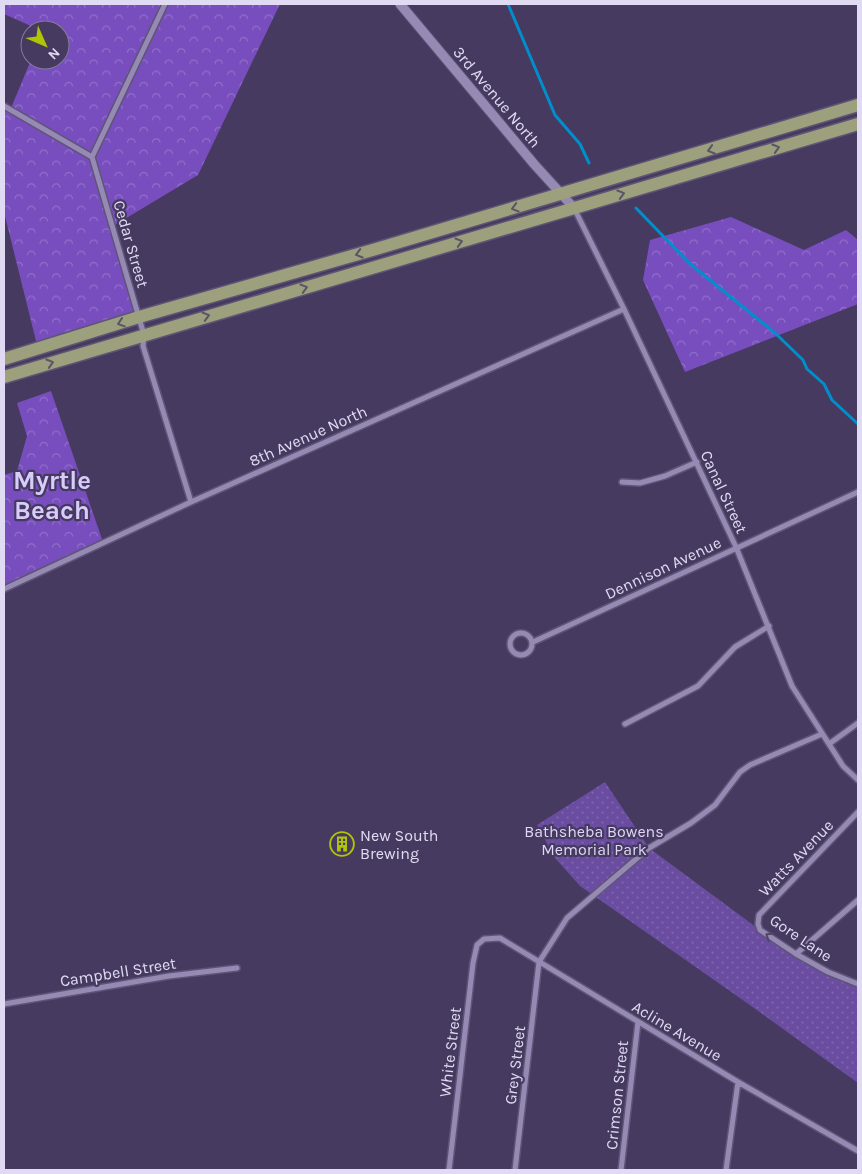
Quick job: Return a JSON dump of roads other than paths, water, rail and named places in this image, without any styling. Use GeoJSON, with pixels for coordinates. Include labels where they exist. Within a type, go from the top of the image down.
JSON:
{"type":"FeatureCollection","features":[{"type":"Feature","properties":{"kind":"main road"},"geometry":{"type":"LineString","coordinates":[[4,359],[139,317],[858,106]]}},
{"type":"Feature","properties":{"kind":"main road"},"geometry":{"type":"LineString","coordinates":[[4,377],[858,124]]}},
{"type":"Feature","properties":{"kind":"street"},"geometry":{"type":"LineString","coordinates":[[4,106],[92,157],[165,4]]}},
{"type":"Feature","properties":{"kind":"street","name":"3rd Avenue North"},"geometry":{"type":"LineString","coordinates":[[400,4],[534,164],[574,208]]}},
{"type":"Feature","properties":{"kind":"street","name":"Cedar Street"},"geometry":{"type":"LineString","coordinates":[[92,157],[144,334],[143,346],[191,502]]}},
{"type":"Feature","properties":{"kind":"street","name":"Canal Street"},"geometry":{"type":"LineString","coordinates":[[574,208],[624,309],[736,547],[792,686],[843,766],[858,780]]}},
{"type":"Feature","properties":{"kind":"street","name":"8th Avenue North"},"geometry":{"type":"LineString","coordinates":[[4,589],[191,502],[624,309]]}},
{"type":"Feature","properties":{"kind":"street"},"geometry":{"type":"LineString","coordinates":[[622,482],[640,483],[665,476],[697,462]]}},
{"type":"Feature","properties":{"kind":"street","name":"Dennison Avenue"},"geometry":{"type":"LineString","coordinates":[[532,642],[858,492]]}},
{"type":"Feature","properties":{"kind":"street"},"geometry":{"type":"LineString","coordinates":[[625,724],[698,686],[735,647],[769,626]]}},
{"type":"Feature","properties":{"kind":"street","name":"Dennison Avenue"},"geometry":{"type":"LineString","coordinates":[[519,632],[527,634],[532,642],[531,650],[521,655],[514,653],[510,646],[513,636],[519,632]]}},
{"type":"Feature","properties":{"kind":"street"},"geometry":{"type":"LineString","coordinates":[[828,744],[858,723]]}},
{"type":"Feature","properties":{"kind":"street"},"geometry":{"type":"LineString","coordinates":[[539,962],[568,918],[649,848],[691,823],[714,805],[740,772],[750,765],[822,734]]}},
{"type":"Feature","properties":{"kind":"street","name":"Watts Avenue"},"geometry":{"type":"LineString","coordinates":[[758,924],[759,915],[858,812]]}},
{"type":"Feature","properties":{"kind":"street"},"geometry":{"type":"LineString","coordinates":[[796,954],[858,900]]}},
{"type":"Feature","properties":{"kind":"street","name":"Gore Lane"},"geometry":{"type":"LineString","coordinates":[[758,924],[760,930],[796,954],[828,972],[858,984]]}},
{"type":"Feature","properties":{"kind":"street","name":"Acline Avenue"},"geometry":{"type":"LineString","coordinates":[[484,939],[500,938],[738,1082],[858,1151]]}},
{"type":"Feature","properties":{"kind":"street","name":"White Street"},"geometry":{"type":"LineString","coordinates":[[449,1170],[473,963],[477,945],[484,939]]}},
{"type":"Feature","properties":{"kind":"street","name":"Grey Street"},"geometry":{"type":"LineString","coordinates":[[515,1170],[539,962]]}},
{"type":"Feature","properties":{"kind":"street","name":"Campbell Street"},"geometry":{"type":"LineString","coordinates":[[4,1004],[169,976],[237,968]]}},
{"type":"Feature","properties":{"kind":"street","name":"Crimson Street"},"geometry":{"type":"LineString","coordinates":[[621,1170],[638,1022]]}},
{"type":"Feature","properties":{"kind":"street"},"geometry":{"type":"LineString","coordinates":[[726,1170],[738,1082]]}},
{"type":"Feature","properties":{"kind":"waterway"},"geometry":{"type":"LineString","coordinates":[[508,4],[555,115],[580,144],[589,163]]}},
{"type":"Feature","properties":{"kind":"waterway"},"geometry":{"type":"LineString","coordinates":[[636,208],[689,263],[775,333],[803,360],[807,369],[824,384],[832,400],[858,424]]}},
{"type":"Feature","properties":{"kind":"place","name":"New South Brewing"},"geometry":{"type":"Point","coordinates":[342,844]}},
{"type":"Feature","properties":{"kind":"district","name":"Myrtle Beach"},"geometry":{"type":"Point","coordinates":[52,495]}},
{"type":"Feature","properties":{"kind":"park label","name":"Bathsheba Bowens Memorial Park"},"geometry":{"type":"Point","coordinates":[594,840]}}]}
